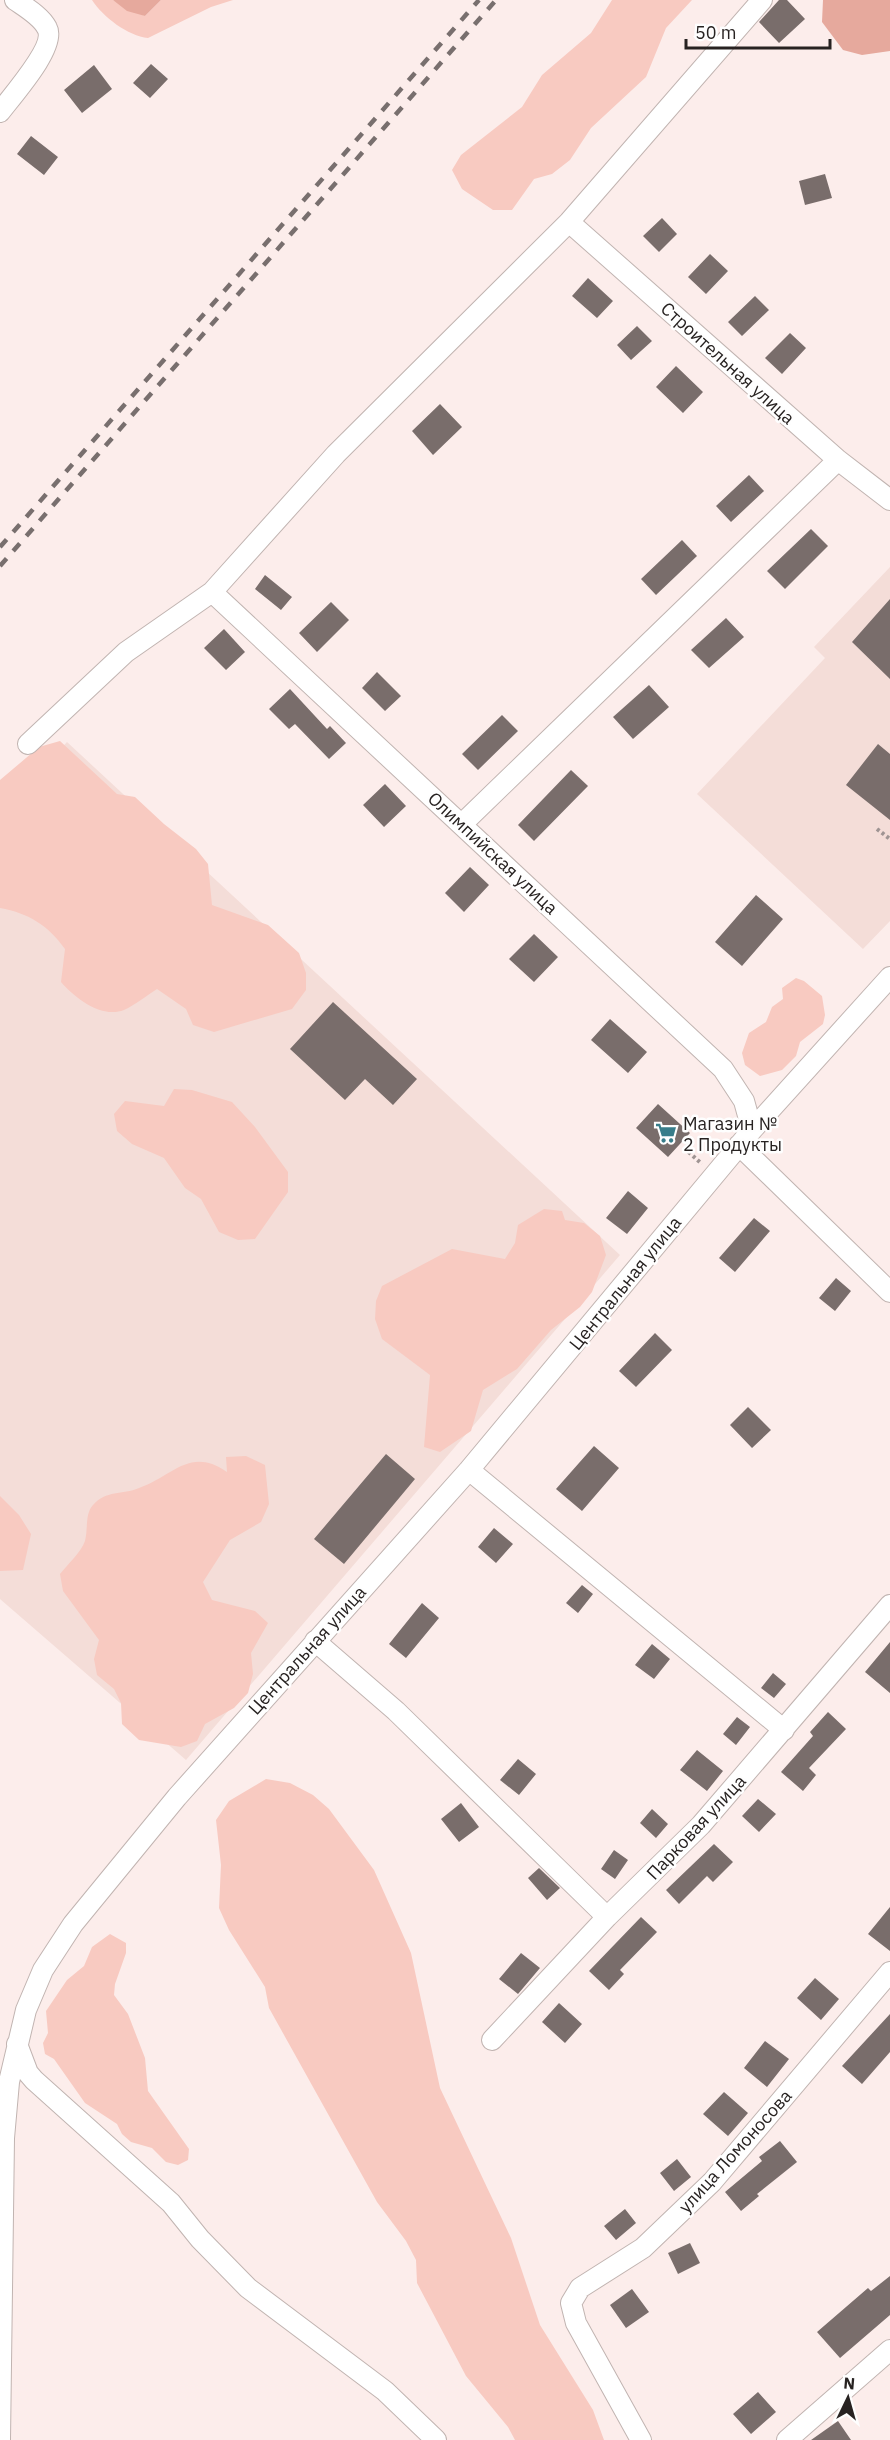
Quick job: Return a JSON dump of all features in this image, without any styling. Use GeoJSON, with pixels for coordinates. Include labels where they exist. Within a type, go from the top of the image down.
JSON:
{"type":"FeatureCollection","features":[{"type":"Feature","properties":{"kind":"street"},"geometry":{"type":"LineString","coordinates":[[0,112],[37,63],[50,36],[47,27],[37,16],[15,0]]}},
{"type":"Feature","properties":{"kind":"street"},"geometry":{"type":"LineString","coordinates":[[28,744],[126,652],[212,592],[336,454],[569,222],[762,0]]}},
{"type":"Feature","properties":{"kind":"street","name":"Строительная улица"},"geometry":{"type":"LineString","coordinates":[[569,222],[838,460],[890,500]]}},
{"type":"Feature","properties":{"kind":"street"},"geometry":{"type":"LineString","coordinates":[[462,824],[838,460]]}},
{"type":"Feature","properties":{"kind":"street","name":"Олимпийская улица"},"geometry":{"type":"LineString","coordinates":[[212,592],[723,1069],[744,1101],[746,1137]]}},
{"type":"Feature","properties":{"kind":"street","name":"Центральная улица"},"geometry":{"type":"LineString","coordinates":[[0,2440],[4,2138],[9,2082],[16,2044],[26,2010],[43,1970],[73,1924],[177,1797],[470,1470],[746,1137],[890,977]]}},
{"type":"Feature","properties":{"kind":"street"},"geometry":{"type":"LineString","coordinates":[[746,1137],[890,1292]]}},
{"type":"Feature","properties":{"kind":"street"},"geometry":{"type":"LineString","coordinates":[[470,1470],[784,1730]]}},
{"type":"Feature","properties":{"kind":"street","name":"Парковая улица"},"geometry":{"type":"LineString","coordinates":[[492,2040],[608,1917],[701,1825],[890,1605]]}},
{"type":"Feature","properties":{"kind":"street"},"geometry":{"type":"LineString","coordinates":[[315,1641],[396,1711],[608,1917]]}},
{"type":"Feature","properties":{"kind":"street","name":"улица Ломоносова"},"geometry":{"type":"LineString","coordinates":[[641,2440],[576,2323],[571,2303],[580,2288],[643,2248],[712,2182],[890,1972]]}},
{"type":"Feature","properties":{"kind":"street"},"geometry":{"type":"LineString","coordinates":[[16,2044],[28,2073],[34,2080],[171,2203],[200,2239],[248,2288],[385,2391],[436,2440]]}},
{"type":"Feature","properties":{"kind":"street"},"geometry":{"type":"LineString","coordinates":[[787,2440],[890,2350]]}},
{"type":"Feature","properties":{"kind":"path"},"geometry":{"type":"LineString","coordinates":[[877,829],[890,839]]}},
{"type":"Feature","properties":{"kind":"shaded area"},"geometry":{"type":"Polygon","coordinates":[[[92,0],[113,0],[145,16],[161,0],[233,0],[211,7],[148,38],[124,30],[103,13],[92,0]]]}},
{"type":"Feature","properties":{"kind":"shaded area"},"geometry":{"type":"Polygon","coordinates":[[[113,0],[161,0],[145,16],[127,11],[113,0]]]}},
{"type":"Feature","properties":{"kind":"shaded area"},"geometry":{"type":"Polygon","coordinates":[[[612,0],[692,0],[666,28],[646,77],[591,128],[570,160],[552,174],[534,179],[512,210],[493,210],[462,189],[452,170],[461,155],[522,107],[542,75],[591,33],[612,0]]]}},
{"type":"Feature","properties":{"kind":"shaded area"},"geometry":{"type":"Polygon","coordinates":[[[823,0],[890,0],[890,51],[862,55],[843,50],[822,22],[823,0]]]}},
{"type":"Feature","properties":{"kind":"shaded area"},"geometry":{"type":"Polygon","coordinates":[[[890,567],[890,921],[863,949],[697,794],[825,658],[814,647],[890,567]]]}},
{"type":"Feature","properties":{"kind":"shaded area"},"geometry":{"type":"Polygon","coordinates":[[[60,741],[117,794],[135,797],[196,849],[208,864],[212,905],[268,925],[299,953],[306,973],[306,990],[292,1009],[214,1032],[193,1025],[186,1009],[157,989],[124,1010],[106,1012],[81,1000],[61,982],[65,949],[52,933],[37,921],[20,913],[0,908],[0,780],[39,747],[60,741]]]}},
{"type":"Feature","properties":{"kind":"shaded area"},"geometry":{"type":"Polygon","coordinates":[[[67,742],[620,1255],[186,1760],[0,1599],[0,815],[67,742]]]}},
{"type":"Feature","properties":{"kind":"shaded area"},"geometry":{"type":"Polygon","coordinates":[[[796,978],[804,981],[822,996],[825,1015],[823,1024],[800,1042],[796,1056],[782,1070],[760,1076],[745,1065],[742,1053],[749,1033],[766,1022],[772,1007],[783,999],[782,988],[796,978]]]}},
{"type":"Feature","properties":{"kind":"shaded area"},"geometry":{"type":"Polygon","coordinates":[[[174,1089],[192,1090],[232,1102],[255,1127],[288,1172],[288,1192],[255,1239],[238,1240],[219,1232],[201,1199],[185,1188],[164,1158],[132,1144],[117,1131],[114,1114],[125,1101],[164,1106],[174,1089]]]}},
{"type":"Feature","properties":{"kind":"shaded area"},"geometry":{"type":"Polygon","coordinates":[[[544,1209],[562,1211],[565,1220],[584,1223],[600,1236],[606,1255],[592,1292],[580,1307],[551,1330],[517,1369],[483,1390],[471,1431],[440,1452],[424,1447],[430,1375],[382,1339],[375,1319],[376,1301],[382,1286],[452,1249],[505,1259],[515,1243],[518,1225],[544,1209]]]}},
{"type":"Feature","properties":{"kind":"shaded area"},"geometry":{"type":"Polygon","coordinates":[[[246,1456],[265,1465],[269,1504],[261,1522],[230,1540],[203,1582],[212,1600],[255,1611],[268,1623],[251,1653],[253,1674],[248,1693],[234,1708],[205,1724],[197,1741],[181,1747],[139,1740],[122,1724],[121,1703],[114,1689],[97,1675],[94,1659],[99,1640],[63,1591],[60,1574],[83,1545],[90,1508],[98,1500],[139,1488],[192,1462],[214,1465],[227,1472],[226,1457],[246,1456]]]}},
{"type":"Feature","properties":{"kind":"shaded area"},"geometry":{"type":"Polygon","coordinates":[[[0,1496],[19,1515],[31,1534],[23,1570],[0,1571],[0,1496]]]}},
{"type":"Feature","properties":{"kind":"shaded area"},"geometry":{"type":"Polygon","coordinates":[[[266,1779],[290,1783],[313,1795],[329,1809],[374,1870],[411,1953],[440,2088],[511,2238],[540,2325],[593,2410],[604,2440],[515,2440],[508,2427],[466,2376],[417,2283],[416,2260],[406,2241],[377,2202],[269,2008],[265,1987],[229,1930],[219,1908],[221,1865],[216,1820],[229,1801],[266,1779]]]}},
{"type":"Feature","properties":{"kind":"shaded area"},"geometry":{"type":"Polygon","coordinates":[[[110,1934],[126,1943],[126,1953],[115,1984],[114,1995],[128,2014],[145,2058],[148,2091],[189,2149],[188,2160],[178,2165],[166,2162],[152,2148],[131,2142],[122,2134],[117,2124],[85,2103],[54,2059],[45,2054],[43,2043],[48,2033],[46,2011],[67,1980],[84,1966],[92,1947],[110,1934]]]}},
{"type":"Feature","properties":{"kind":"building"},"geometry":{"type":"Polygon","coordinates":[[[779,0],[787,0],[805,19],[779,43],[759,22],[779,0]]]}},
{"type":"Feature","properties":{"kind":"building"},"geometry":{"type":"Polygon","coordinates":[[[151,64],[168,79],[150,98],[133,83],[151,64]]]}},
{"type":"Feature","properties":{"kind":"building"},"geometry":{"type":"Polygon","coordinates":[[[94,65],[112,89],[82,113],[64,90],[94,65]]]}},
{"type":"Feature","properties":{"kind":"building"},"geometry":{"type":"Polygon","coordinates":[[[31,136],[58,157],[44,175],[17,154],[31,136]]]}},
{"type":"Feature","properties":{"kind":"building"},"geometry":{"type":"Polygon","coordinates":[[[825,174],[832,198],[805,205],[799,181],[825,174]]]}},
{"type":"Feature","properties":{"kind":"building"},"geometry":{"type":"Polygon","coordinates":[[[662,218],[677,234],[659,252],[643,236],[662,218]]]}},
{"type":"Feature","properties":{"kind":"building"},"geometry":{"type":"Polygon","coordinates":[[[710,254],[728,271],[706,294],[688,277],[710,254]]]}},
{"type":"Feature","properties":{"kind":"building"},"geometry":{"type":"Polygon","coordinates":[[[588,278],[613,301],[597,318],[572,296],[588,278]]]}},
{"type":"Feature","properties":{"kind":"building"},"geometry":{"type":"Polygon","coordinates":[[[755,296],[769,310],[742,336],[728,322],[755,296]]]}},
{"type":"Feature","properties":{"kind":"building"},"geometry":{"type":"Polygon","coordinates":[[[637,326],[652,341],[631,360],[617,345],[637,326]]]}},
{"type":"Feature","properties":{"kind":"building"},"geometry":{"type":"Polygon","coordinates":[[[790,333],[806,348],[782,374],[765,358],[790,333]]]}},
{"type":"Feature","properties":{"kind":"building"},"geometry":{"type":"Polygon","coordinates":[[[676,366],[703,392],[683,413],[656,387],[676,366]]]}},
{"type":"Feature","properties":{"kind":"building"},"geometry":{"type":"Polygon","coordinates":[[[440,404],[462,427],[433,455],[412,431],[440,404]]]}},
{"type":"Feature","properties":{"kind":"building"},"geometry":{"type":"Polygon","coordinates":[[[749,475],[764,491],[731,522],[716,506],[749,475]]]}},
{"type":"Feature","properties":{"kind":"building"},"geometry":{"type":"Polygon","coordinates":[[[811,529],[828,546],[785,589],[767,571],[811,529]]]}},
{"type":"Feature","properties":{"kind":"building"},"geometry":{"type":"Polygon","coordinates":[[[682,540],[697,556],[656,595],[641,579],[682,540]]]}},
{"type":"Feature","properties":{"kind":"building"},"geometry":{"type":"Polygon","coordinates":[[[265,575],[292,597],[281,610],[255,589],[265,575]]]}},
{"type":"Feature","properties":{"kind":"building"},"geometry":{"type":"Polygon","coordinates":[[[890,599],[890,679],[852,642],[890,599]]]}},
{"type":"Feature","properties":{"kind":"building"},"geometry":{"type":"Polygon","coordinates":[[[331,602],[349,620],[317,652],[299,633],[331,602]]]}},
{"type":"Feature","properties":{"kind":"building"},"geometry":{"type":"Polygon","coordinates":[[[726,618],[744,637],[709,668],[691,650],[726,618]]]}},
{"type":"Feature","properties":{"kind":"building"},"geometry":{"type":"Polygon","coordinates":[[[224,629],[245,652],[226,670],[204,648],[224,629]]]}},
{"type":"Feature","properties":{"kind":"building"},"geometry":{"type":"Polygon","coordinates":[[[377,672],[401,696],[385,711],[362,688],[377,672]]]}},
{"type":"Feature","properties":{"kind":"building"},"geometry":{"type":"Polygon","coordinates":[[[649,685],[669,707],[633,739],[613,717],[649,685]]]}},
{"type":"Feature","properties":{"kind":"building"},"geometry":{"type":"Polygon","coordinates":[[[290,689],[327,729],[330,726],[346,743],[329,759],[295,724],[289,729],[269,709],[290,689]]]}},
{"type":"Feature","properties":{"kind":"building"},"geometry":{"type":"Polygon","coordinates":[[[502,715],[518,731],[478,770],[462,754],[502,715]]]}},
{"type":"Feature","properties":{"kind":"building"},"geometry":{"type":"Polygon","coordinates":[[[878,744],[890,754],[890,820],[846,785],[878,744]]]}},
{"type":"Feature","properties":{"kind":"building"},"geometry":{"type":"Polygon","coordinates":[[[571,770],[588,786],[534,841],[518,825],[571,770]]]}},
{"type":"Feature","properties":{"kind":"building"},"geometry":{"type":"Polygon","coordinates":[[[385,784],[406,806],[384,827],[363,805],[385,784]]]}},
{"type":"Feature","properties":{"kind":"building"},"geometry":{"type":"Polygon","coordinates":[[[470,867],[489,885],[464,912],[445,893],[470,867]]]}},
{"type":"Feature","properties":{"kind":"building"},"geometry":{"type":"Polygon","coordinates":[[[756,895],[783,919],[742,966],[715,942],[756,895]]]}},
{"type":"Feature","properties":{"kind":"building"},"geometry":{"type":"Polygon","coordinates":[[[534,934],[558,957],[534,982],[509,959],[534,934]]]}},
{"type":"Feature","properties":{"kind":"building"},"geometry":{"type":"Polygon","coordinates":[[[333,1002],[417,1079],[393,1105],[365,1079],[345,1100],[290,1049],[333,1002]]]}},
{"type":"Feature","properties":{"kind":"building"},"geometry":{"type":"Polygon","coordinates":[[[610,1019],[647,1052],[628,1073],[591,1040],[610,1019]]]}},
{"type":"Feature","properties":{"kind":"building"},"geometry":{"type":"Polygon","coordinates":[[[658,1104],[690,1133],[668,1157],[636,1128],[658,1104]]]}},
{"type":"Feature","properties":{"kind":"building"},"geometry":{"type":"Polygon","coordinates":[[[628,1191],[648,1208],[627,1234],[606,1218],[628,1191]]]}},
{"type":"Feature","properties":{"kind":"building"},"geometry":{"type":"Polygon","coordinates":[[[754,1218],[770,1231],[735,1272],[719,1258],[754,1218]]]}},
{"type":"Feature","properties":{"kind":"building"},"geometry":{"type":"Polygon","coordinates":[[[836,1278],[851,1291],[835,1311],[819,1298],[836,1278]]]}},
{"type":"Feature","properties":{"kind":"building"},"geometry":{"type":"Polygon","coordinates":[[[655,1333],[672,1350],[636,1387],[619,1371],[655,1333]]]}},
{"type":"Feature","properties":{"kind":"building"},"geometry":{"type":"Polygon","coordinates":[[[748,1407],[771,1430],[752,1448],[730,1425],[748,1407]]]}},
{"type":"Feature","properties":{"kind":"building"},"geometry":{"type":"Polygon","coordinates":[[[594,1446],[619,1468],[582,1511],[556,1489],[594,1446]]]}},
{"type":"Feature","properties":{"kind":"building"},"geometry":{"type":"Polygon","coordinates":[[[386,1454],[415,1479],[344,1564],[314,1539],[386,1454]]]}},
{"type":"Feature","properties":{"kind":"building"},"geometry":{"type":"Polygon","coordinates":[[[494,1528],[513,1544],[496,1563],[478,1547],[494,1528]]]}},
{"type":"Feature","properties":{"kind":"building"},"geometry":{"type":"Polygon","coordinates":[[[582,1585],[593,1594],[578,1613],[566,1603],[582,1585]]]}},
{"type":"Feature","properties":{"kind":"building"},"geometry":{"type":"Polygon","coordinates":[[[422,1603],[439,1618],[406,1658],[389,1644],[422,1603]]]}},
{"type":"Feature","properties":{"kind":"building"},"geometry":{"type":"Polygon","coordinates":[[[890,1642],[890,1693],[865,1672],[890,1642]]]}},
{"type":"Feature","properties":{"kind":"building"},"geometry":{"type":"Polygon","coordinates":[[[652,1644],[670,1659],[654,1679],[635,1665],[652,1644]]]}},
{"type":"Feature","properties":{"kind":"building"},"geometry":{"type":"Polygon","coordinates":[[[773,1673],[786,1684],[774,1698],[761,1688],[773,1673]]]}},
{"type":"Feature","properties":{"kind":"building"},"geometry":{"type":"Polygon","coordinates":[[[828,1712],[846,1729],[809,1768],[816,1775],[803,1791],[781,1772],[813,1736],[810,1732],[828,1712]]]}},
{"type":"Feature","properties":{"kind":"building"},"geometry":{"type":"Polygon","coordinates":[[[737,1717],[750,1727],[736,1745],[723,1734],[737,1717]]]}},
{"type":"Feature","properties":{"kind":"building"},"geometry":{"type":"Polygon","coordinates":[[[697,1750],[723,1771],[707,1791],[680,1770],[697,1750]]]}},
{"type":"Feature","properties":{"kind":"building"},"geometry":{"type":"Polygon","coordinates":[[[518,1759],[536,1774],[519,1795],[500,1780],[518,1759]]]}},
{"type":"Feature","properties":{"kind":"building"},"geometry":{"type":"Polygon","coordinates":[[[758,1799],[776,1814],[759,1832],[742,1816],[758,1799]]]}},
{"type":"Feature","properties":{"kind":"building"},"geometry":{"type":"Polygon","coordinates":[[[461,1803],[479,1827],[459,1842],[441,1819],[461,1803]]]}},
{"type":"Feature","properties":{"kind":"building"},"geometry":{"type":"Polygon","coordinates":[[[652,1809],[668,1824],[656,1838],[640,1823],[652,1809]]]}},
{"type":"Feature","properties":{"kind":"building"},"geometry":{"type":"Polygon","coordinates":[[[714,1844],[733,1862],[713,1882],[707,1876],[679,1904],[666,1890],[714,1844]]]}},
{"type":"Feature","properties":{"kind":"building"},"geometry":{"type":"Polygon","coordinates":[[[614,1850],[628,1860],[615,1879],[601,1869],[614,1850]]]}},
{"type":"Feature","properties":{"kind":"building"},"geometry":{"type":"Polygon","coordinates":[[[539,1868],[560,1888],[547,1900],[528,1878],[539,1868]]]}},
{"type":"Feature","properties":{"kind":"building"},"geometry":{"type":"Polygon","coordinates":[[[890,1907],[890,1951],[868,1934],[890,1907]]]}},
{"type":"Feature","properties":{"kind":"building"},"geometry":{"type":"Polygon","coordinates":[[[641,1917],[657,1932],[620,1970],[624,1974],[609,1990],[589,1971],[641,1917]]]}},
{"type":"Feature","properties":{"kind":"building"},"geometry":{"type":"Polygon","coordinates":[[[521,1953],[540,1968],[518,1994],[499,1979],[521,1953]]]}},
{"type":"Feature","properties":{"kind":"building"},"geometry":{"type":"Polygon","coordinates":[[[815,1978],[839,1999],[821,2020],[797,1998],[815,1978]]]}},
{"type":"Feature","properties":{"kind":"building"},"geometry":{"type":"Polygon","coordinates":[[[559,2003],[582,2024],[565,2043],[542,2022],[559,2003]]]}},
{"type":"Feature","properties":{"kind":"building"},"geometry":{"type":"Polygon","coordinates":[[[890,2014],[890,2052],[862,2084],[842,2066],[890,2014]]]}},
{"type":"Feature","properties":{"kind":"building"},"geometry":{"type":"Polygon","coordinates":[[[765,2041],[789,2059],[767,2087],[744,2068],[765,2041]]]}},
{"type":"Feature","properties":{"kind":"building"},"geometry":{"type":"Polygon","coordinates":[[[724,2092],[748,2113],[728,2136],[703,2114],[724,2092]]]}},
{"type":"Feature","properties":{"kind":"building"},"geometry":{"type":"Polygon","coordinates":[[[780,2141],[797,2162],[757,2194],[759,2196],[741,2211],[725,2192],[762,2161],[759,2157],[780,2141]]]}},
{"type":"Feature","properties":{"kind":"building"},"geometry":{"type":"Polygon","coordinates":[[[677,2159],[691,2177],[674,2191],[660,2173],[677,2159]]]}},
{"type":"Feature","properties":{"kind":"building"},"geometry":{"type":"Polygon","coordinates":[[[625,2209],[636,2223],[616,2240],[604,2226],[625,2209]]]}},
{"type":"Feature","properties":{"kind":"building"},"geometry":{"type":"Polygon","coordinates":[[[690,2243],[700,2263],[678,2274],[668,2253],[690,2243]]]}},
{"type":"Feature","properties":{"kind":"building"},"geometry":{"type":"Polygon","coordinates":[[[890,2276],[890,2315],[840,2358],[817,2332],[868,2288],[871,2291],[890,2276]]]}},
{"type":"Feature","properties":{"kind":"building"},"geometry":{"type":"Polygon","coordinates":[[[632,2289],[649,2312],[626,2328],[610,2305],[632,2289]]]}},
{"type":"Feature","properties":{"kind":"building"},"geometry":{"type":"Polygon","coordinates":[[[758,2392],[776,2412],[751,2434],[733,2414],[758,2392]]]}},
{"type":"Feature","properties":{"kind":"building"},"geometry":{"type":"Polygon","coordinates":[[[838,2421],[851,2440],[811,2440],[838,2421]]]}},
{"type":"Feature","properties":{"kind":"railway"},"geometry":{"type":"LineString","coordinates":[[0,547],[479,0]]}},
{"type":"Feature","properties":{"kind":"railway"},"geometry":{"type":"LineString","coordinates":[[0,566],[496,0]]}},
{"type":"Feature","properties":{"kind":"place","name":"Магазин № 2 Продукты"},"geometry":{"type":"Point","coordinates":[666,1133]}}]}
